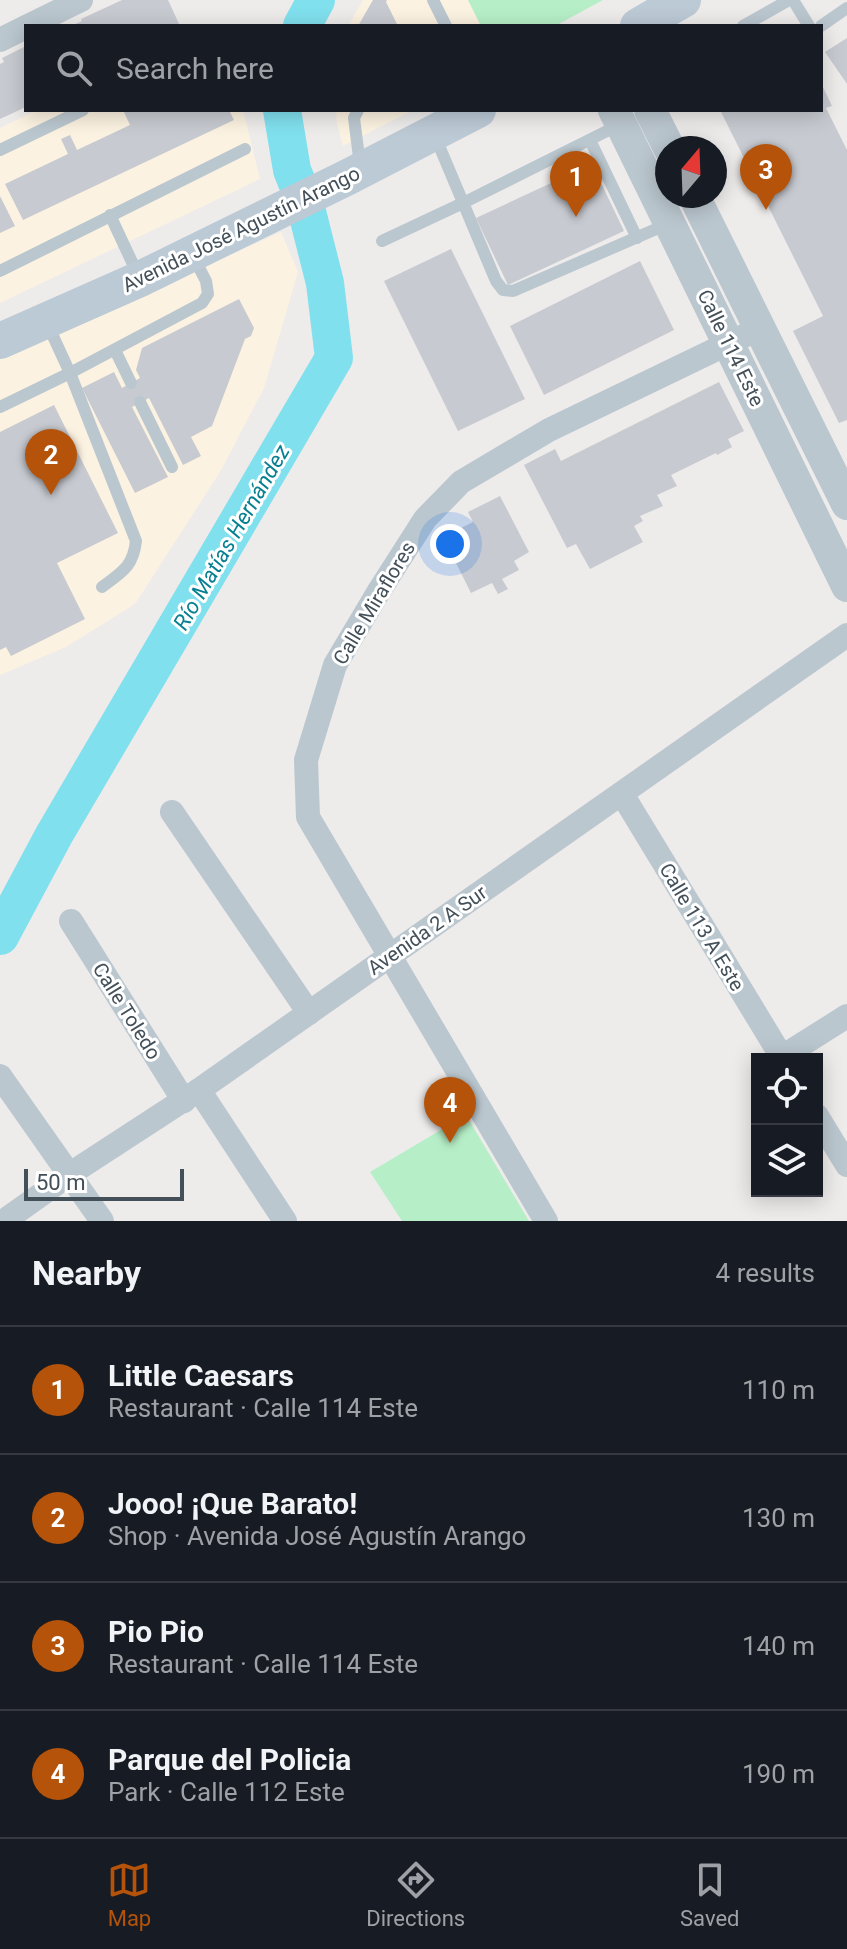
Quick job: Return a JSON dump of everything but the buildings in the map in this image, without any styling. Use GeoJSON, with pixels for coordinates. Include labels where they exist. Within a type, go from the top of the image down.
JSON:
{"type":"FeatureCollection","features":[{"type":"Feature","properties":{"kind":"main road"},"geometry":{"type":"LineString","coordinates":[[641,24],[683,0]]}},
{"type":"Feature","properties":{"kind":"main road","name":"Avenida José Agustín Arango"},"geometry":{"type":"LineString","coordinates":[[0,341],[140,279],[474,112]]}},
{"type":"Feature","properties":{"kind":"street"},"geometry":{"type":"LineString","coordinates":[[31,24],[81,0]]}},
{"type":"Feature","properties":{"kind":"street"},"geometry":{"type":"LineString","coordinates":[[0,40],[24,28]]}},
{"type":"Feature","properties":{"kind":"street"},"geometry":{"type":"LineString","coordinates":[[651,112],[663,136]]}},
{"type":"Feature","properties":{"kind":"street","name":"Calle 114 Este"},"geometry":{"type":"LineString","coordinates":[[618,117],[847,586]]}},
{"type":"Feature","properties":{"kind":"street","name":"Calle 114 Este"},"geometry":{"type":"LineString","coordinates":[[700,208],[844,488]]}},
{"type":"Feature","properties":{"kind":"street","name":"Calle Miraflores"},"geometry":{"type":"LineString","coordinates":[[546,1221],[308,817],[306,760],[335,665],[425,519],[461,482],[549,430],[760,328]]}},
{"type":"Feature","properties":{"kind":"street"},"geometry":{"type":"LineString","coordinates":[[807,504],[844,488]]}},
{"type":"Feature","properties":{"kind":"street","name":"Avenida 2 A Sur"},"geometry":{"type":"LineString","coordinates":[[4,1221],[192,1095],[847,635]]}},
{"type":"Feature","properties":{"kind":"street","name":"Calle 113 A Este"},"geometry":{"type":"LineString","coordinates":[[622,794],[779,1053]]}},
{"type":"Feature","properties":{"kind":"street"},"geometry":{"type":"LineString","coordinates":[[172,812],[309,1013]]}},
{"type":"Feature","properties":{"kind":"street","name":"Calle Toledo"},"geometry":{"type":"LineString","coordinates":[[71,921],[192,1095],[285,1221]]}},
{"type":"Feature","properties":{"kind":"street"},"geometry":{"type":"LineString","coordinates":[[790,1053],[847,1016]]}},
{"type":"Feature","properties":{"kind":"street"},"geometry":{"type":"LineString","coordinates":[[0,1076],[102,1221]]}},
{"type":"Feature","properties":{"kind":"street"},"geometry":{"type":"LineString","coordinates":[[823,1125],[847,1165]]}},
{"type":"Feature","properties":{"kind":"lane"},"geometry":{"type":"LineString","coordinates":[[433,0],[445,24]]}},
{"type":"Feature","properties":{"kind":"lane"},"geometry":{"type":"LineString","coordinates":[[747,24],[791,0],[808,24]]}},
{"type":"Feature","properties":{"kind":"lane"},"geometry":{"type":"LineString","coordinates":[[823,25],[847,8]]}},
{"type":"Feature","properties":{"kind":"lane"},"geometry":{"type":"LineString","coordinates":[[0,150],[79,112]]}},
{"type":"Feature","properties":{"kind":"lane"},"geometry":{"type":"LineString","coordinates":[[354,174],[354,118],[357,112]]}},
{"type":"Feature","properties":{"kind":"lane"},"geometry":{"type":"LineString","coordinates":[[382,241],[590,140],[618,117]]}},
{"type":"Feature","properties":{"kind":"lane"},"geometry":{"type":"LineString","coordinates":[[433,133],[496,281],[503,290],[513,291],[670,223]]}},
{"type":"Feature","properties":{"kind":"lane"},"geometry":{"type":"LineString","coordinates":[[590,140],[637,238]]}},
{"type":"Feature","properties":{"kind":"lane"},"geometry":{"type":"LineString","coordinates":[[0,271],[245,149]]}},
{"type":"Feature","properties":{"kind":"lane"},"geometry":{"type":"LineString","coordinates":[[110,215],[140,279]]}},
{"type":"Feature","properties":{"kind":"lane"},"geometry":{"type":"LineString","coordinates":[[0,407],[202,303],[208,294],[206,281],[192,253]]}},
{"type":"Feature","properties":{"kind":"lane"},"geometry":{"type":"LineString","coordinates":[[45,320],[70,373],[136,541],[134,555],[126,569],[102,587]]}},
{"type":"Feature","properties":{"kind":"lane"},"geometry":{"type":"LineString","coordinates":[[115,350],[131,383]]}},
{"type":"Feature","properties":{"kind":"lane"},"geometry":{"type":"LineString","coordinates":[[140,402],[172,467]]}},
{"type":"Feature","properties":{"kind":"shaded area"},"geometry":{"type":"Polygon","coordinates":[[[363,0],[468,0],[480,24],[349,24],[363,0]]]}},
{"type":"Feature","properties":{"kind":"shaded area"},"geometry":{"type":"Polygon","coordinates":[[[33,112],[243,112],[260,179],[0,303],[0,128],[33,112]]]}},
{"type":"Feature","properties":{"kind":"shaded area"},"geometry":{"type":"Polygon","coordinates":[[[336,112],[409,112],[343,146],[336,112]]]}},
{"type":"Feature","properties":{"kind":"shaded area"},"geometry":{"type":"Polygon","coordinates":[[[281,232],[298,272],[264,388],[220,472],[135,604],[66,647],[0,675],[0,359],[281,232]]]}},
{"type":"Feature","properties":{"kind":"green space"},"geometry":{"type":"Polygon","coordinates":[[[468,0],[603,0],[559,24],[480,24],[468,0]]]}},
{"type":"Feature","properties":{"kind":"green space"},"geometry":{"type":"Polygon","coordinates":[[[466,1115],[529,1221],[402,1221],[370,1172],[466,1115]]]}},
{"type":"Feature","properties":{"kind":"waterway","name":"Río Matías Hernández"},"geometry":{"type":"LineString","coordinates":[[303,24],[316,0]]}},
{"type":"Feature","properties":{"kind":"waterway","name":"Río Matías Hernández"},"geometry":{"type":"LineString","coordinates":[[0,936],[54,835],[334,358],[325,283],[304,200],[292,170],[282,112]]}},
{"type":"Feature","properties":{"kind":"place","name":"Pio Pio"},"geometry":{"type":"Point","coordinates":[766,210]}},
{"type":"Feature","properties":{"kind":"place","name":"Little Caesars"},"geometry":{"type":"Point","coordinates":[576,217]}},
{"type":"Feature","properties":{"kind":"place","name":"Jooo! ¡Que Barato!"},"geometry":{"type":"Point","coordinates":[51,495]}},
{"type":"Feature","properties":{"kind":"place","name":"Parque del Policia"},"geometry":{"type":"Point","coordinates":[450,1143]}}]}
